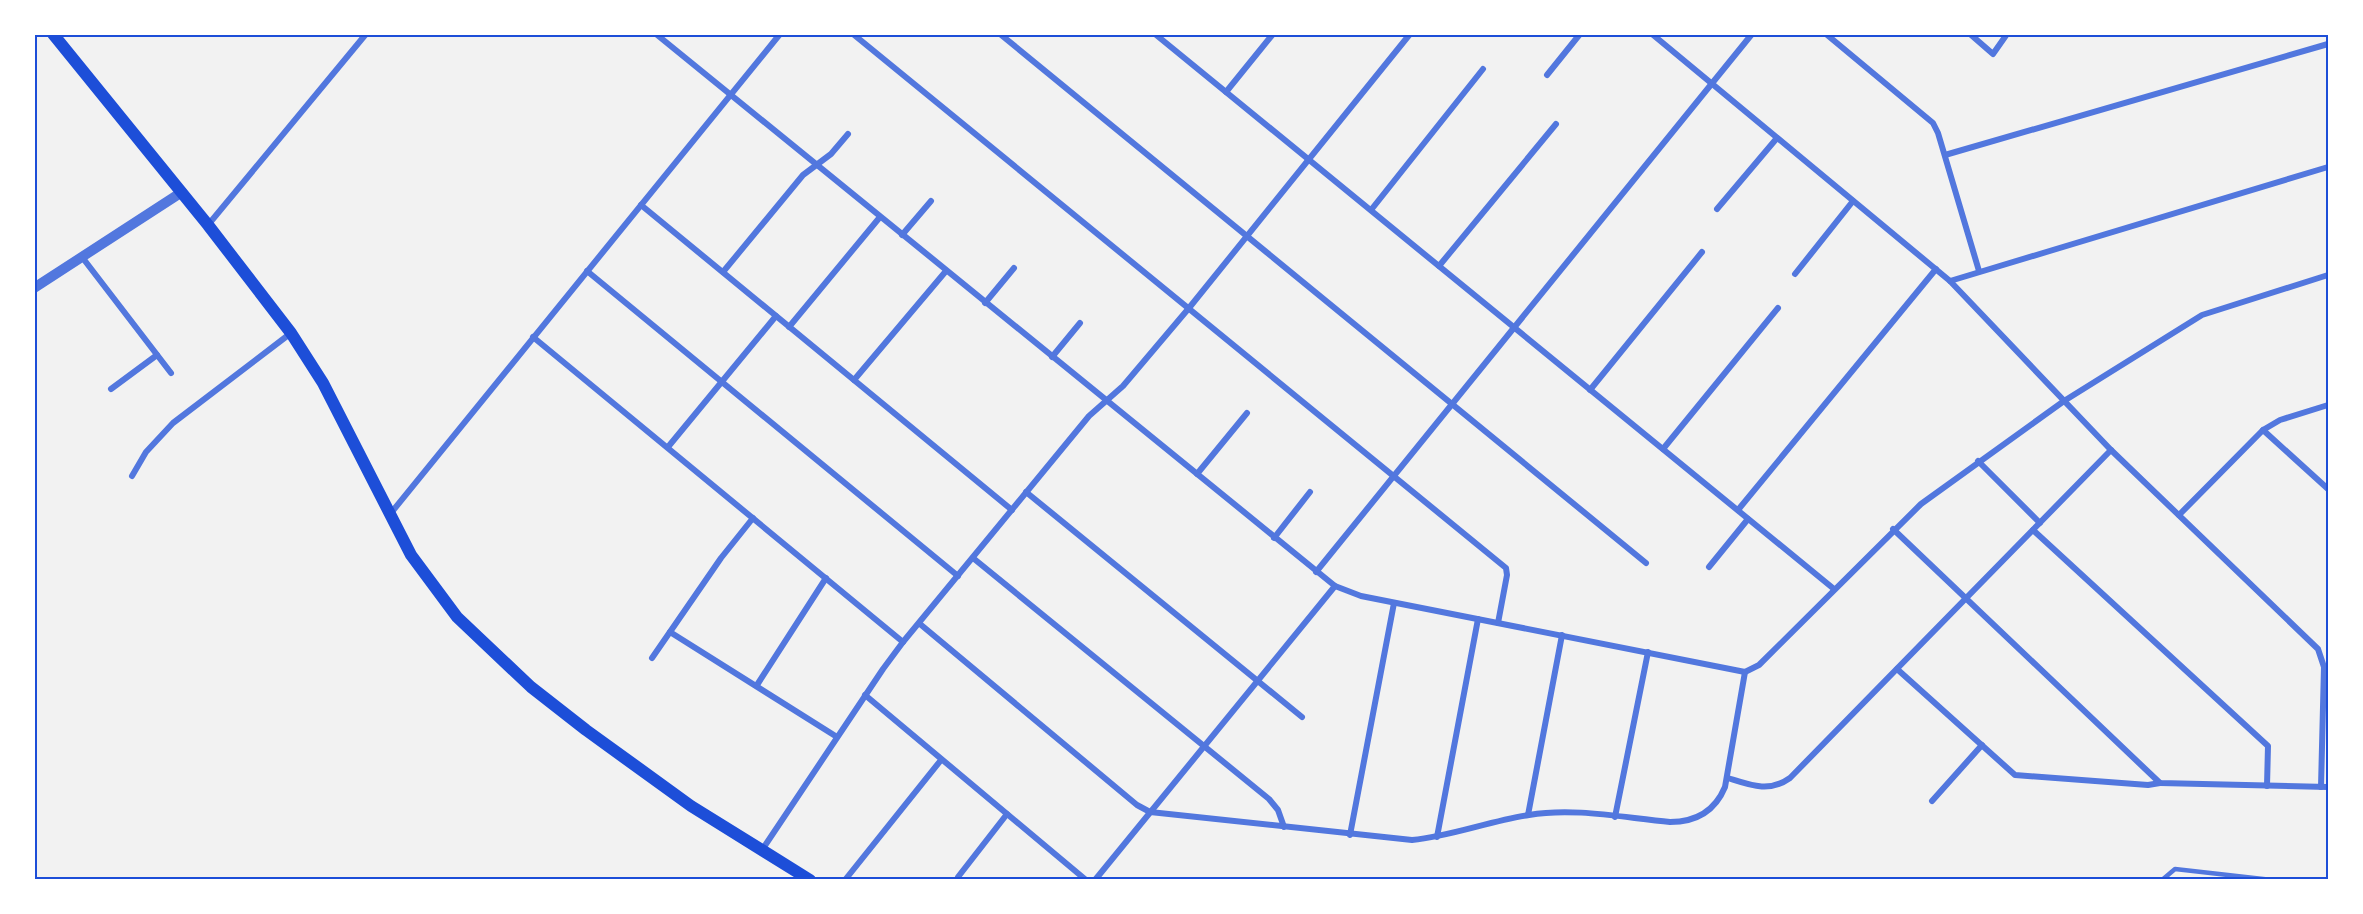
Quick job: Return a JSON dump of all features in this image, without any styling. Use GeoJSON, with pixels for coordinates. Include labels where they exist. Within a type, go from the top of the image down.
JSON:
{"type":"FeatureCollection","features":[{"type":"Feature","properties":{"kind":"main road"},"geometry":{"type":"LineString","coordinates":[[53,34],[182,192],[291,333],[322,383],[411,555],[457,617],[531,687],[673,792],[810,879]]}},
{"type":"Feature","properties":{"kind":"street"},"geometry":{"type":"LineString","coordinates":[[208,225],[366,34]]}},
{"type":"Feature","properties":{"kind":"street"},"geometry":{"type":"LineString","coordinates":[[656,34],[1335,586],[1361,596],[1394,603],[1745,672],[1759,665],[1893,529],[1936,491],[2064,401],[2202,315],[2328,275]]}},
{"type":"Feature","properties":{"kind":"street"},"geometry":{"type":"LineString","coordinates":[[390,514],[780,34]]}},
{"type":"Feature","properties":{"kind":"street"},"geometry":{"type":"LineString","coordinates":[[853,34],[1506,568],[1508,573],[1498,623]]}},
{"type":"Feature","properties":{"kind":"street"},"geometry":{"type":"LineString","coordinates":[[1000,34],[1646,563]]}},
{"type":"Feature","properties":{"kind":"street"},"geometry":{"type":"LineString","coordinates":[[1155,34],[1834,589]]}},
{"type":"Feature","properties":{"kind":"street"},"geometry":{"type":"LineString","coordinates":[[1226,92],[1273,34]]}},
{"type":"Feature","properties":{"kind":"street"},"geometry":{"type":"LineString","coordinates":[[762,850],[903,642],[1089,416],[1123,386],[1189,308],[1410,34]]}},
{"type":"Feature","properties":{"kind":"street"},"geometry":{"type":"LineString","coordinates":[[1547,75],[1580,34]]}},
{"type":"Feature","properties":{"kind":"street"},"geometry":{"type":"LineString","coordinates":[[1652,34],[1950,280],[2111,450],[2313,643],[2322,655],[2326,667],[2321,787]]}},
{"type":"Feature","properties":{"kind":"street"},"geometry":{"type":"LineString","coordinates":[[1316,572],[1752,34]]}},
{"type":"Feature","properties":{"kind":"street"},"geometry":{"type":"LineString","coordinates":[[1826,34],[1933,123],[1945,155],[1979,271]]}},
{"type":"Feature","properties":{"kind":"street"},"geometry":{"type":"LineString","coordinates":[[1970,34],[1993,54],[2007,34]]}},
{"type":"Feature","properties":{"kind":"street"},"geometry":{"type":"LineString","coordinates":[[1945,155],[2328,44]]}},
{"type":"Feature","properties":{"kind":"street"},"geometry":{"type":"LineString","coordinates":[[1371,210],[1483,69]]}},
{"type":"Feature","properties":{"kind":"street"},"geometry":{"type":"LineString","coordinates":[[1439,266],[1556,124]]}},
{"type":"Feature","properties":{"kind":"street"},"geometry":{"type":"LineString","coordinates":[[723,272],[803,175],[831,154],[848,134]]}},
{"type":"Feature","properties":{"kind":"street"},"geometry":{"type":"LineString","coordinates":[[1717,209],[1777,138]]}},
{"type":"Feature","properties":{"kind":"street"},"geometry":{"type":"LineString","coordinates":[[1950,280],[2328,167]]}},
{"type":"Feature","properties":{"kind":"street"},"geometry":{"type":"LineString","coordinates":[[34,288],[182,192]]}},
{"type":"Feature","properties":{"kind":"street"},"geometry":{"type":"LineString","coordinates":[[902,235],[931,201]]}},
{"type":"Feature","properties":{"kind":"street"},"geometry":{"type":"LineString","coordinates":[[1795,274],[1853,201]]}},
{"type":"Feature","properties":{"kind":"street"},"geometry":{"type":"LineString","coordinates":[[641,205],[1012,510]]}},
{"type":"Feature","properties":{"kind":"street"},"geometry":{"type":"LineString","coordinates":[[789,327],[880,217]]}},
{"type":"Feature","properties":{"kind":"street"},"geometry":{"type":"LineString","coordinates":[[1590,390],[1702,252]]}},
{"type":"Feature","properties":{"kind":"street"},"geometry":{"type":"LineString","coordinates":[[82,257],[171,373]]}},
{"type":"Feature","properties":{"kind":"street"},"geometry":{"type":"LineString","coordinates":[[985,303],[1014,268]]}},
{"type":"Feature","properties":{"kind":"street"},"geometry":{"type":"LineString","coordinates":[[1738,510],[1936,269]]}},
{"type":"Feature","properties":{"kind":"street"},"geometry":{"type":"LineString","coordinates":[[587,271],[958,576]]}},
{"type":"Feature","properties":{"kind":"street"},"geometry":{"type":"LineString","coordinates":[[854,380],[946,271]]}},
{"type":"Feature","properties":{"kind":"street"},"geometry":{"type":"LineString","coordinates":[[1663,449],[1778,308]]}},
{"type":"Feature","properties":{"kind":"street"},"geometry":{"type":"LineString","coordinates":[[668,447],[777,316]]}},
{"type":"Feature","properties":{"kind":"street"},"geometry":{"type":"LineString","coordinates":[[1052,357],[1080,323]]}},
{"type":"Feature","properties":{"kind":"street"},"geometry":{"type":"LineString","coordinates":[[132,476],[146,452],[173,423],[291,333]]}},
{"type":"Feature","properties":{"kind":"street"},"geometry":{"type":"LineString","coordinates":[[533,337],[903,642]]}},
{"type":"Feature","properties":{"kind":"street"},"geometry":{"type":"LineString","coordinates":[[111,389],[157,355]]}},
{"type":"Feature","properties":{"kind":"street"},"geometry":{"type":"LineString","coordinates":[[2179,515],[2263,430],[2280,420],[2328,405]]}},
{"type":"Feature","properties":{"kind":"street"},"geometry":{"type":"LineString","coordinates":[[1197,474],[1246,413]]}},
{"type":"Feature","properties":{"kind":"street"},"geometry":{"type":"LineString","coordinates":[[2263,430],[2328,489]]}},
{"type":"Feature","properties":{"kind":"street"},"geometry":{"type":"LineString","coordinates":[[1728,778],[1765,788],[1783,783],[2111,450]]}},
{"type":"Feature","properties":{"kind":"street"},"geometry":{"type":"LineString","coordinates":[[1978,461],[2040,523]]}},
{"type":"Feature","properties":{"kind":"street"},"geometry":{"type":"LineString","coordinates":[[1026,492],[1302,717]]}},
{"type":"Feature","properties":{"kind":"street"},"geometry":{"type":"LineString","coordinates":[[1274,538],[1310,492]]}},
{"type":"Feature","properties":{"kind":"street"},"geometry":{"type":"LineString","coordinates":[[652,658],[720,558],[753,518]]}},
{"type":"Feature","properties":{"kind":"street"},"geometry":{"type":"LineString","coordinates":[[1709,567],[1748,519]]}},
{"type":"Feature","properties":{"kind":"street"},"geometry":{"type":"LineString","coordinates":[[1893,529],[2160,783]]}},
{"type":"Feature","properties":{"kind":"street"},"geometry":{"type":"LineString","coordinates":[[2033,530],[2268,746],[2267,786]]}},
{"type":"Feature","properties":{"kind":"street"},"geometry":{"type":"LineString","coordinates":[[973,558],[1269,799],[1278,810],[1284,827]]}},
{"type":"Feature","properties":{"kind":"street"},"geometry":{"type":"LineString","coordinates":[[757,685],[826,578]]}},
{"type":"Feature","properties":{"kind":"street"},"geometry":{"type":"LineString","coordinates":[[1095,879],[1335,586]]}},
{"type":"Feature","properties":{"kind":"street"},"geometry":{"type":"LineString","coordinates":[[1350,835],[1394,603]]}},
{"type":"Feature","properties":{"kind":"street"},"geometry":{"type":"LineString","coordinates":[[1437,837],[1478,619]]}},
{"type":"Feature","properties":{"kind":"street"},"geometry":{"type":"LineString","coordinates":[[920,624],[1137,805],[1150,812],[1412,840],[1437,837],[1528,814],[1550,813],[1670,822],[1693,819],[1702,815],[1717,803],[1728,778],[1745,672]]}},
{"type":"Feature","properties":{"kind":"street"},"geometry":{"type":"LineString","coordinates":[[670,632],[757,685],[837,738]]}},
{"type":"Feature","properties":{"kind":"street"},"geometry":{"type":"LineString","coordinates":[[1528,814],[1562,635]]}},
{"type":"Feature","properties":{"kind":"street"},"geometry":{"type":"LineString","coordinates":[[1615,817],[1648,652]]}},
{"type":"Feature","properties":{"kind":"street"},"geometry":{"type":"LineString","coordinates":[[1897,669],[2015,775],[2148,785],[2160,783],[2328,787]]}},
{"type":"Feature","properties":{"kind":"street"},"geometry":{"type":"LineString","coordinates":[[865,695],[1086,879]]}},
{"type":"Feature","properties":{"kind":"street"},"geometry":{"type":"LineString","coordinates":[[1932,801],[1982,745]]}},
{"type":"Feature","properties":{"kind":"street"},"geometry":{"type":"LineString","coordinates":[[845,879],[941,759]]}},
{"type":"Feature","properties":{"kind":"street"},"geometry":{"type":"LineString","coordinates":[[958,877],[1007,814]]}},
{"type":"Feature","properties":{"kind":"lane"},"geometry":{"type":"LineString","coordinates":[[2162,879],[2175,869],[2272,879]]}}]}
